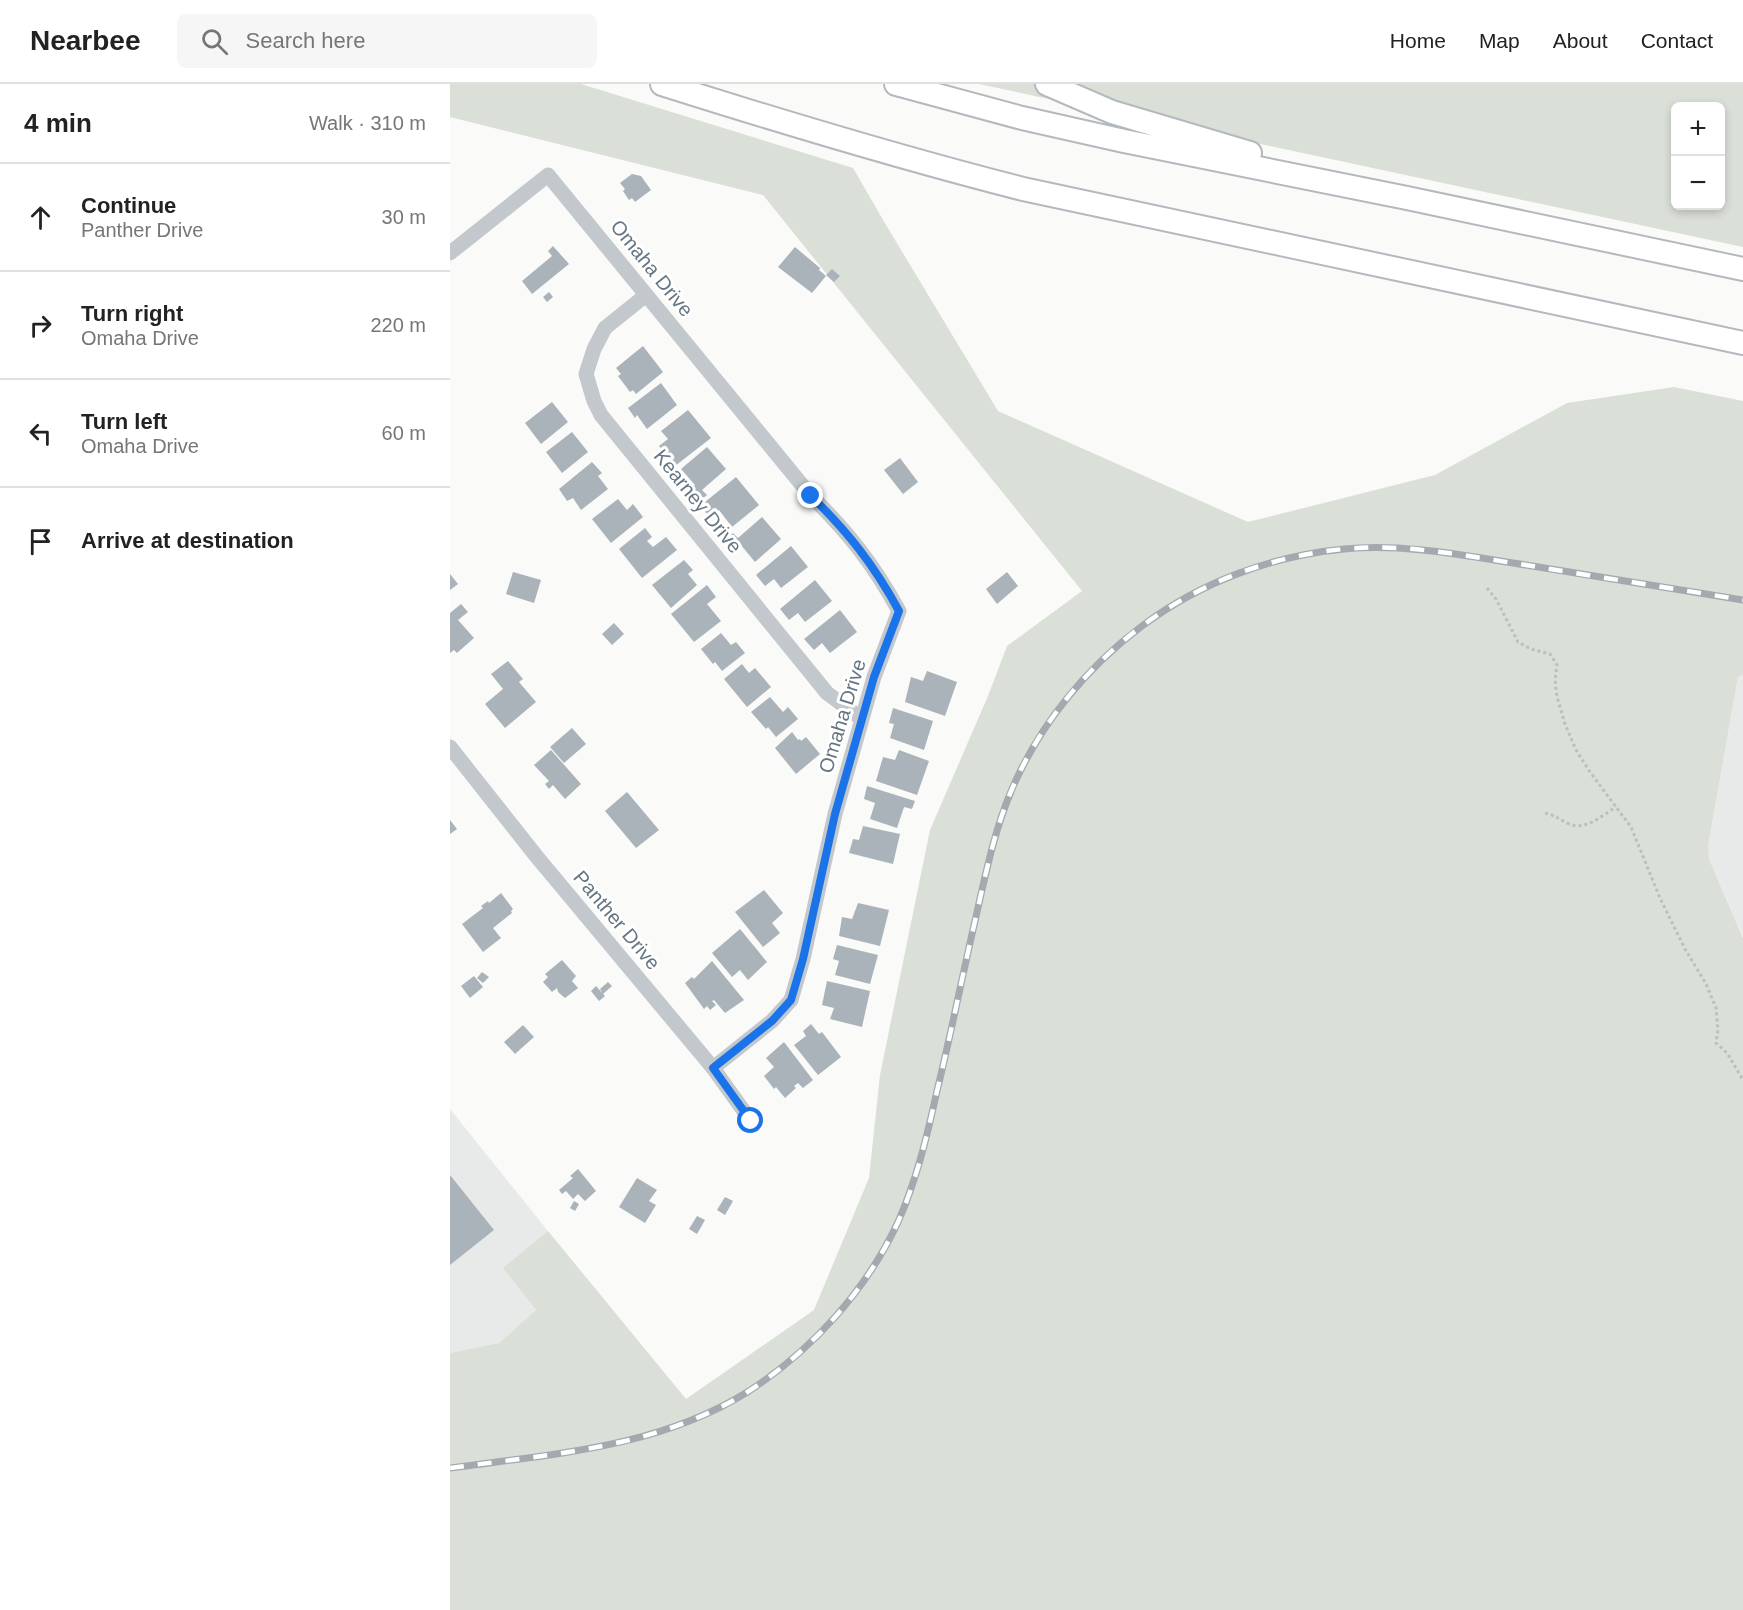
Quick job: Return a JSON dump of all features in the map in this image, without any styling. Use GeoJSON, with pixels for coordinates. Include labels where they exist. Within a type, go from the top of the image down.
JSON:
{"type":"FeatureCollection","features":[{"type":"Feature","properties":{"kind":"highway"},"geometry":{"type":"LineString","coordinates":[[662,84],[796,126],[1034,192],[1743,343]]}},
{"type":"Feature","properties":{"kind":"highway"},"geometry":{"type":"LineString","coordinates":[[896,84],[1022,118],[1124,141],[1743,269]]}},
{"type":"Feature","properties":{"kind":"highway"},"geometry":{"type":"LineString","coordinates":[[1047,84],[1112,112],[1151,125],[1407,198]]}},
{"type":"Feature","properties":{"kind":"street","name":"Omaha Drive"},"geometry":{"type":"LineString","coordinates":[[450,254],[548,175],[811,496],[843,527],[881,579],[899,611],[874,677],[835,814],[803,959],[791,1000],[772,1021],[713,1068]]}},
{"type":"Feature","properties":{"kind":"street","name":"Kearney Drive"},"geometry":{"type":"LineString","coordinates":[[646,295],[605,328],[594,349],[586,374],[601,415],[827,693],[862,719]]}},
{"type":"Feature","properties":{"kind":"street","name":"Panther Drive"},"geometry":{"type":"LineString","coordinates":[[450,747],[713,1068],[751,1121]]}},
{"type":"Feature","properties":{"kind":"path"},"geometry":{"type":"LineString","coordinates":[[1486,588],[1496,599],[1518,642],[1531,649],[1550,654],[1557,665],[1555,680],[1557,697],[1576,750],[1631,827],[1660,898],[1685,949],[1706,984],[1716,1008],[1718,1030],[1716,1043],[1727,1053],[1743,1080]]}},
{"type":"Feature","properties":{"kind":"path"},"geometry":{"type":"LineString","coordinates":[[1545,813],[1556,816],[1569,824],[1585,826],[1616,807]]}},
{"type":"Feature","properties":{"kind":"shaded area"},"geometry":{"type":"Polygon","coordinates":[[[450,84],[581,84],[853,168],[998,411],[1248,522],[1435,475],[1567,403],[1674,387],[1743,401],[1743,675],[1738,677],[1708,846],[1709,859],[1743,938],[1743,1610],[450,1610],[450,1353],[499,1343],[536,1310],[503,1268],[548,1231],[686,1399],[814,1310],[869,1178],[880,1075],[930,830],[1007,646],[1082,591],[763,195],[450,117],[450,84]]]}},
{"type":"Feature","properties":{"kind":"shaded area"},"geometry":{"type":"Polygon","coordinates":[[[979,84],[1743,84],[1743,247],[979,84]]]}},
{"type":"Feature","properties":{"kind":"shaded area"},"geometry":{"type":"Polygon","coordinates":[[[1743,675],[1743,937],[1709,859],[1708,846],[1738,677],[1743,675]]]}},
{"type":"Feature","properties":{"kind":"shaded area"},"geometry":{"type":"Polygon","coordinates":[[[450,1109],[548,1231],[504,1268],[536,1310],[499,1343],[450,1353],[450,1109]]]}},
{"type":"Feature","properties":{"kind":"building"},"geometry":{"type":"Polygon","coordinates":[[[632,174],[641,176],[651,190],[635,202],[632,198],[629,200],[620,183],[632,174]]]}},
{"type":"Feature","properties":{"kind":"building"},"geometry":{"type":"Polygon","coordinates":[[[553,246],[569,264],[532,294],[522,281],[552,256],[548,251],[553,246]]]}},
{"type":"Feature","properties":{"kind":"building"},"geometry":{"type":"Polygon","coordinates":[[[795,247],[826,276],[812,293],[778,267],[795,247]]]}},
{"type":"Feature","properties":{"kind":"building"},"geometry":{"type":"Polygon","coordinates":[[[832,269],[840,276],[834,282],[826,275],[832,269]]]}},
{"type":"Feature","properties":{"kind":"building"},"geometry":{"type":"Polygon","coordinates":[[[549,292],[553,297],[547,302],[543,297],[549,292]]]}},
{"type":"Feature","properties":{"kind":"building"},"geometry":{"type":"Polygon","coordinates":[[[643,346],[663,372],[636,394],[633,390],[630,392],[618,376],[621,374],[616,368],[643,346]]]}},
{"type":"Feature","properties":{"kind":"building"},"geometry":{"type":"Polygon","coordinates":[[[661,383],[677,405],[647,429],[637,415],[635,418],[628,408],[661,383]]]}},
{"type":"Feature","properties":{"kind":"building"},"geometry":{"type":"Polygon","coordinates":[[[552,402],[568,422],[541,444],[525,423],[552,402]]]}},
{"type":"Feature","properties":{"kind":"building"},"geometry":{"type":"Polygon","coordinates":[[[688,410],[711,438],[675,466],[659,446],[668,439],[661,431],[688,410]]]}},
{"type":"Feature","properties":{"kind":"building"},"geometry":{"type":"Polygon","coordinates":[[[572,432],[588,452],[562,473],[546,452],[572,432]]]}},
{"type":"Feature","properties":{"kind":"building"},"geometry":{"type":"Polygon","coordinates":[[[707,447],[726,469],[702,490],[707,495],[696,504],[687,493],[695,485],[681,469],[707,447]]]}},
{"type":"Feature","properties":{"kind":"building"},"geometry":{"type":"Polygon","coordinates":[[[900,458],[918,482],[903,494],[884,470],[900,458]]]}},
{"type":"Feature","properties":{"kind":"building"},"geometry":{"type":"Polygon","coordinates":[[[592,462],[602,473],[598,476],[608,489],[581,510],[573,498],[567,501],[559,489],[592,462]]]}},
{"type":"Feature","properties":{"kind":"building"},"geometry":{"type":"Polygon","coordinates":[[[736,477],[759,505],[732,527],[719,510],[710,517],[700,506],[736,477]]]}},
{"type":"Feature","properties":{"kind":"building"},"geometry":{"type":"Polygon","coordinates":[[[618,499],[627,510],[633,504],[643,517],[611,543],[592,519],[618,499]]]}},
{"type":"Feature","properties":{"kind":"building"},"geometry":{"type":"Polygon","coordinates":[[[762,517],[781,539],[755,562],[741,545],[733,552],[722,542],[733,533],[738,538],[762,517]]]}},
{"type":"Feature","properties":{"kind":"building"},"geometry":{"type":"Polygon","coordinates":[[[645,528],[652,537],[647,541],[653,547],[666,537],[677,550],[642,578],[619,549],[645,528]]]}},
{"type":"Feature","properties":{"kind":"building"},"geometry":{"type":"Polygon","coordinates":[[[791,546],[808,567],[781,588],[774,579],[765,586],[756,575],[791,546]]]}},
{"type":"Feature","properties":{"kind":"building"},"geometry":{"type":"Polygon","coordinates":[[[684,560],[693,570],[688,574],[697,585],[671,608],[652,585],[684,560]]]}},
{"type":"Feature","properties":{"kind":"building"},"geometry":{"type":"Polygon","coordinates":[[[513,572],[541,580],[534,603],[506,594],[513,572]]]}},
{"type":"Feature","properties":{"kind":"building"},"geometry":{"type":"Polygon","coordinates":[[[1007,572],[1018,586],[997,604],[986,589],[1007,572]]]}},
{"type":"Feature","properties":{"kind":"building"},"geometry":{"type":"Polygon","coordinates":[[[450,574],[458,584],[450,590],[450,574]]]}},
{"type":"Feature","properties":{"kind":"building"},"geometry":{"type":"Polygon","coordinates":[[[815,580],[832,601],[805,622],[798,613],[789,620],[780,609],[815,580]]]}},
{"type":"Feature","properties":{"kind":"building"},"geometry":{"type":"Polygon","coordinates":[[[707,585],[716,597],[707,604],[721,621],[694,642],[671,614],[707,585]]]}},
{"type":"Feature","properties":{"kind":"building"},"geometry":{"type":"Polygon","coordinates":[[[461,604],[468,612],[458,620],[474,638],[457,653],[454,650],[450,653],[450,613],[461,604]]]}},
{"type":"Feature","properties":{"kind":"building"},"geometry":{"type":"Polygon","coordinates":[[[840,610],[857,632],[830,653],[822,643],[814,650],[804,639],[840,610]]]}},
{"type":"Feature","properties":{"kind":"building"},"geometry":{"type":"Polygon","coordinates":[[[614,623],[624,634],[612,645],[602,634],[614,623]]]}},
{"type":"Feature","properties":{"kind":"building"},"geometry":{"type":"Polygon","coordinates":[[[721,633],[731,645],[736,642],[745,653],[722,671],[701,649],[721,633]]]}},
{"type":"Feature","properties":{"kind":"building"},"geometry":{"type":"Polygon","coordinates":[[[508,661],[523,679],[519,682],[536,702],[505,728],[485,704],[503,689],[491,674],[508,661]]]}},
{"type":"Feature","properties":{"kind":"building"},"geometry":{"type":"Polygon","coordinates":[[[742,664],[749,673],[755,668],[771,687],[747,707],[724,679],[742,664]]]}},
{"type":"Feature","properties":{"kind":"building"},"geometry":{"type":"Polygon","coordinates":[[[927,671],[957,682],[945,716],[905,702],[911,677],[923,681],[927,671]]]}},
{"type":"Feature","properties":{"kind":"building"},"geometry":{"type":"Polygon","coordinates":[[[770,697],[783,712],[788,707],[798,719],[776,737],[751,712],[770,697]]]}},
{"type":"Feature","properties":{"kind":"building"},"geometry":{"type":"Polygon","coordinates":[[[893,708],[933,721],[924,750],[890,738],[894,724],[889,723],[893,708]]]}},
{"type":"Feature","properties":{"kind":"building"},"geometry":{"type":"Polygon","coordinates":[[[572,728],[586,744],[564,763],[550,747],[572,728]]]}},
{"type":"Feature","properties":{"kind":"building"},"geometry":{"type":"Polygon","coordinates":[[[792,732],[798,740],[801,741],[806,737],[820,754],[796,774],[775,748],[792,732]]]}},
{"type":"Feature","properties":{"kind":"building"},"geometry":{"type":"Polygon","coordinates":[[[551,750],[581,784],[565,799],[553,785],[549,789],[545,784],[549,781],[534,765],[551,750]]]}},
{"type":"Feature","properties":{"kind":"building"},"geometry":{"type":"Polygon","coordinates":[[[899,750],[929,761],[917,795],[876,781],[883,757],[895,760],[899,750]]]}},
{"type":"Feature","properties":{"kind":"building"},"geometry":{"type":"Polygon","coordinates":[[[867,786],[915,801],[912,809],[904,807],[897,828],[870,819],[875,803],[864,799],[867,786]]]}},
{"type":"Feature","properties":{"kind":"building"},"geometry":{"type":"Polygon","coordinates":[[[627,792],[659,830],[636,848],[605,811],[627,792]]]}},
{"type":"Feature","properties":{"kind":"building"},"geometry":{"type":"Polygon","coordinates":[[[450,820],[457,829],[450,834],[450,820]]]}},
{"type":"Feature","properties":{"kind":"building"},"geometry":{"type":"Polygon","coordinates":[[[863,826],[900,834],[893,864],[849,853],[853,839],[859,840],[863,826]]]}},
{"type":"Feature","properties":{"kind":"building"},"geometry":{"type":"Polygon","coordinates":[[[764,890],[783,913],[772,923],[780,933],[763,947],[735,912],[764,890]]]}},
{"type":"Feature","properties":{"kind":"building"},"geometry":{"type":"Polygon","coordinates":[[[501,893],[513,909],[512,913],[493,928],[501,938],[483,952],[462,924],[483,908],[481,906],[488,901],[489,903],[501,893]]]}},
{"type":"Feature","properties":{"kind":"building"},"geometry":{"type":"Polygon","coordinates":[[[858,903],[889,910],[880,946],[839,936],[842,917],[852,919],[858,903]]]}},
{"type":"Feature","properties":{"kind":"building"},"geometry":{"type":"Polygon","coordinates":[[[740,929],[767,962],[748,980],[740,970],[732,977],[712,953],[740,929]]]}},
{"type":"Feature","properties":{"kind":"building"},"geometry":{"type":"Polygon","coordinates":[[[837,945],[878,955],[870,984],[835,975],[839,961],[833,959],[837,945]]]}},
{"type":"Feature","properties":{"kind":"building"},"geometry":{"type":"Polygon","coordinates":[[[562,960],[576,976],[572,981],[578,988],[565,998],[557,988],[552,992],[543,982],[548,977],[545,974],[562,960]]]}},
{"type":"Feature","properties":{"kind":"building"},"geometry":{"type":"Polygon","coordinates":[[[712,961],[744,1000],[725,1013],[714,1000],[712,1001],[716,1005],[710,1010],[707,1006],[704,1009],[685,983],[692,977],[694,979],[712,961]]]}},
{"type":"Feature","properties":{"kind":"building"},"geometry":{"type":"Polygon","coordinates":[[[482,972],[489,977],[483,983],[477,978],[482,972]]]}},
{"type":"Feature","properties":{"kind":"building"},"geometry":{"type":"Polygon","coordinates":[[[474,976],[483,987],[470,998],[461,986],[474,976]]]}},
{"type":"Feature","properties":{"kind":"building"},"geometry":{"type":"Polygon","coordinates":[[[827,981],[870,991],[862,1027],[830,1019],[834,1008],[822,1005],[827,981]]]}},
{"type":"Feature","properties":{"kind":"building"},"geometry":{"type":"Polygon","coordinates":[[[608,982],[612,986],[603,994],[600,989],[608,982]]]}},
{"type":"Feature","properties":{"kind":"building"},"geometry":{"type":"Polygon","coordinates":[[[596,986],[605,996],[599,1001],[591,991],[596,986]]]}},
{"type":"Feature","properties":{"kind":"building"},"geometry":{"type":"Polygon","coordinates":[[[811,1024],[819,1034],[822,1032],[841,1057],[818,1075],[794,1045],[806,1036],[803,1031],[811,1024]]]}},
{"type":"Feature","properties":{"kind":"building"},"geometry":{"type":"Polygon","coordinates":[[[523,1025],[534,1037],[515,1054],[504,1042],[523,1025]]]}},
{"type":"Feature","properties":{"kind":"building"},"geometry":{"type":"Polygon","coordinates":[[[784,1042],[813,1080],[803,1088],[798,1083],[785,1098],[764,1076],[774,1067],[766,1058],[784,1042]]]}},
{"type":"Feature","properties":{"kind":"building"},"geometry":{"type":"Polygon","coordinates":[[[578,1169],[596,1191],[585,1201],[578,1194],[573,1199],[566,1191],[562,1194],[559,1190],[573,1178],[570,1176],[578,1169]]]}},
{"type":"Feature","properties":{"kind":"building"},"geometry":{"type":"Polygon","coordinates":[[[450,1175],[494,1230],[450,1265],[450,1175]]]}},
{"type":"Feature","properties":{"kind":"building"},"geometry":{"type":"Polygon","coordinates":[[[637,1178],[657,1190],[649,1201],[656,1205],[645,1223],[619,1207],[637,1178]]]}},
{"type":"Feature","properties":{"kind":"building"},"geometry":{"type":"Polygon","coordinates":[[[725,1197],[733,1201],[725,1215],[717,1210],[725,1197]]]}},
{"type":"Feature","properties":{"kind":"building"},"geometry":{"type":"Polygon","coordinates":[[[574,1201],[579,1204],[575,1211],[570,1208],[574,1201]]]}},
{"type":"Feature","properties":{"kind":"building"},"geometry":{"type":"Polygon","coordinates":[[[697,1216],[705,1220],[697,1234],[689,1229],[697,1216]]]}},
{"type":"Feature","properties":{"kind":"railway"},"geometry":{"type":"LineString","coordinates":[[450,1468],[604,1446],[679,1425],[749,1391],[794,1357],[835,1317],[870,1272],[885,1247],[911,1190],[929,1124],[990,854],[1000,821],[1023,765],[1051,720],[1084,679],[1121,642],[1165,610],[1213,584],[1264,565],[1317,553],[1367,548],[1413,549],[1458,554],[1743,600]]}},
{"type":"Feature","properties":{"kind":"route"},"geometry":{"type":"LineString","coordinates":[[751,1121],[713,1068],[772,1021],[791,1000],[803,959],[835,814],[874,677],[899,611],[881,579],[843,527],[811,496]]}}]}
